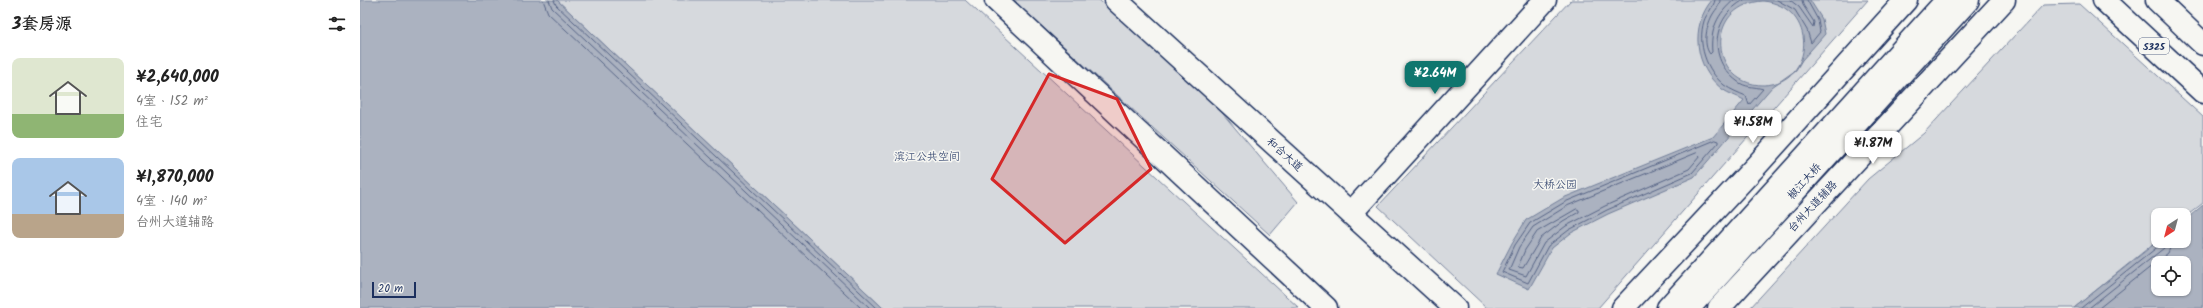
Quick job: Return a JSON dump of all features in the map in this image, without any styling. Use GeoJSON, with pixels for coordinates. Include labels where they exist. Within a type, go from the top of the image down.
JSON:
{"type":"FeatureCollection","features":[{"type":"Feature","properties":{"kind":"main road"},"geometry":{"type":"LineString","coordinates":[[996,0],[1326,308]]}},
{"type":"Feature","properties":{"kind":"main road","name":"和合大道"},"geometry":{"type":"LineString","coordinates":[[1116,0],[1455,308]]}},
{"type":"Feature","properties":{"kind":"main road"},"geometry":{"type":"LineString","coordinates":[[1351,213],[1545,0]]}},
{"type":"Feature","properties":{"kind":"main road"},"geometry":{"type":"LineString","coordinates":[[1623,308],[1756,166],[1906,0]]}},
{"type":"Feature","properties":{"kind":"main road","name":"椒江大桥"},"geometry":{"type":"LineString","coordinates":[[1668,308],[1947,0]]}},
{"type":"Feature","properties":{"kind":"main road","name":"椒江大桥"},"geometry":{"type":"LineString","coordinates":[[1689,308],[1968,0]]}},
{"type":"Feature","properties":{"kind":"main road"},"geometry":{"type":"LineString","coordinates":[[1979,28],[1985,0]]}},
{"type":"Feature","properties":{"kind":"main road","name":"台州大道辅路"},"geometry":{"type":"LineString","coordinates":[[1719,308],[2004,0]]}},
{"type":"Feature","properties":{"kind":"main road","name":"S325"},"geometry":{"type":"LineString","coordinates":[[2104,0],[2127,11],[2203,92]]}},
{"type":"Feature","properties":{"kind":"main road"},"geometry":{"type":"LineString","coordinates":[[2157,0],[2203,44]]}},
{"type":"Feature","properties":{"kind":"main road"},"geometry":{"type":"LineString","coordinates":[[1640,308],[1639,302],[1645,283]]}},
{"type":"Feature","properties":{"kind":"highlighted area"},"geometry":{"type":"Polygon","coordinates":[[[1049,74],[1117,99],[1151,169],[1065,243],[992,179],[1049,74]]]}},
{"type":"Feature","properties":{"kind":"green space","name":"滨江公共空间"},"geometry":{"type":"Polygon","coordinates":[[[557,0],[965,0],[1299,308],[883,308],[557,0]]]}},
{"type":"Feature","properties":{"kind":"green space"},"geometry":{"type":"Polygon","coordinates":[[[1013,0],[1099,0],[1212,101],[1298,202],[1270,235],[1013,0]]]}},
{"type":"Feature","properties":{"kind":"green space","name":"大桥公园"},"geometry":{"type":"Polygon","coordinates":[[[1571,0],[1868,0],[1598,308],[1487,308],[1378,206],[1571,0]]]}},
{"type":"Feature","properties":{"kind":"green space"},"geometry":{"type":"Polygon","coordinates":[[[2079,4],[2203,117],[2203,203],[2191,212],[2191,208],[2151,208],[2151,246],[2074,308],[1750,308],[1868,179],[1924,133],[2043,5],[2079,4]]]}},
{"type":"Feature","properties":{"kind":"water"},"geometry":{"type":"Polygon","coordinates":[[[360,0],[557,0],[883,308],[360,308],[360,0]]]}},
{"type":"Feature","properties":{"kind":"water"},"geometry":{"type":"Polygon","coordinates":[[[1712,0],[1810,0],[1822,19],[1825,34],[1793,72],[1801,59],[1804,44],[1801,29],[1794,16],[1781,6],[1763,1],[1744,6],[1730,16],[1723,30],[1721,45],[1724,60],[1733,73],[1746,82],[1764,85],[1780,81],[1772,87],[1694,177],[1608,214],[1571,233],[1552,248],[1529,289],[1496,274],[1526,220],[1563,198],[1713,137],[1744,100],[1722,89],[1713,80],[1701,58],[1698,46],[1698,34],[1700,22],[1705,10],[1712,0]]]}},
{"type":"Feature","properties":{"kind":"water"},"geometry":{"type":"Polygon","coordinates":[[[2203,205],[2203,308],[2074,308],[2151,247],[2151,248],[2191,248],[2191,215],[2203,205]]]}}]}
